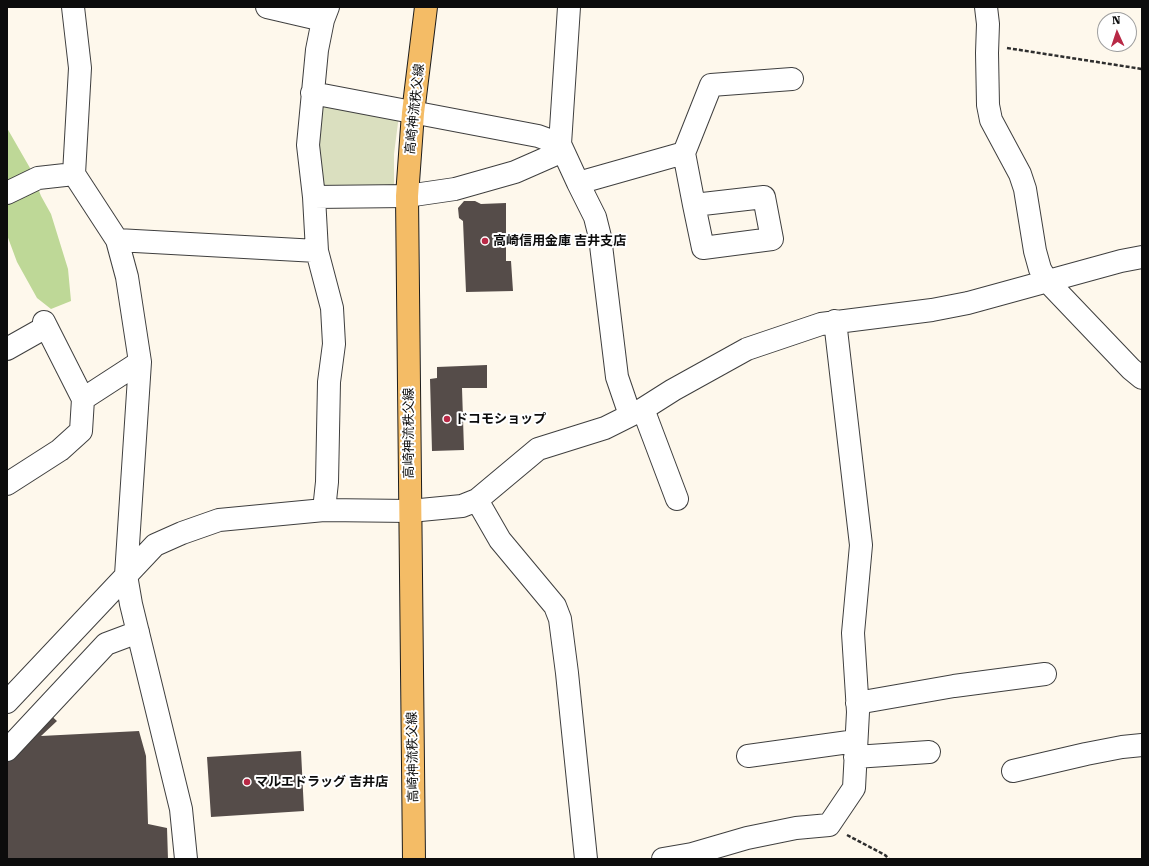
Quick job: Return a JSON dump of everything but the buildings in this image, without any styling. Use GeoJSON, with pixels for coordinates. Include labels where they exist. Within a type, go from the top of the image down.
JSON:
{"type":"FeatureCollection","features":[{"type":"Feature","properties":{"kind":"main road","name":"高崎神流秩父線"},"geometry":{"type":"LineString","coordinates":[[414,859],[408,196],[414,113],[426,7]]}},
{"type":"Feature","properties":{"kind":"street"},"geometry":{"type":"LineString","coordinates":[[73,7],[80,68],[74,174],[117,240],[127,277],[140,362],[126,575],[131,604],[181,809],[186,859]]}},
{"type":"Feature","properties":{"kind":"street"},"geometry":{"type":"LineString","coordinates":[[267,7],[326,14],[317,50],[308,145],[314,197],[317,251],[332,308],[334,344],[329,382],[328,475],[324,510]]}},
{"type":"Feature","properties":{"kind":"street"},"geometry":{"type":"LineString","coordinates":[[314,197],[408,196],[455,189],[515,172],[556,154],[560,144],[569,7]]}},
{"type":"Feature","properties":{"kind":"street"},"geometry":{"type":"LineString","coordinates":[[986,7],[988,24],[988,105],[991,120],[1020,174],[1025,189],[1034,251],[1040,269],[1047,280],[1131,369],[1142,378]]}},
{"type":"Feature","properties":{"kind":"street"},"geometry":{"type":"LineString","coordinates":[[694,205],[684,153],[711,85],[792,79]]}},
{"type":"Feature","properties":{"kind":"street"},"geometry":{"type":"LineString","coordinates":[[312,94],[538,136],[560,144],[595,217],[600,237],[617,377],[637,412],[677,499]]}},
{"type":"Feature","properties":{"kind":"street"},"geometry":{"type":"LineString","coordinates":[[578,183],[684,153]]}},
{"type":"Feature","properties":{"kind":"street"},"geometry":{"type":"LineString","coordinates":[[7,193],[38,178],[74,174]]}},
{"type":"Feature","properties":{"kind":"street"},"geometry":{"type":"LineString","coordinates":[[117,240],[317,251]]}},
{"type":"Feature","properties":{"kind":"street"},"geometry":{"type":"LineString","coordinates":[[7,702],[155,545],[182,533],[219,520],[324,510],[410,511],[462,506],[476,500],[538,450],[605,428],[637,412],[672,390],[747,349],[821,324],[932,310],[968,303],[1047,280],[1142,257]]}},
{"type":"Feature","properties":{"kind":"street"},"geometry":{"type":"LineString","coordinates":[[663,859],[692,854],[747,838],[789,829],[829,825],[854,788],[857,704],[853,633],[860,545],[835,322]]}},
{"type":"Feature","properties":{"kind":"street"},"geometry":{"type":"LineString","coordinates":[[7,349],[45,325],[83,399],[81,431],[60,450],[7,484]]}},
{"type":"Feature","properties":{"kind":"street"},"geometry":{"type":"LineString","coordinates":[[83,399],[140,362]]}},
{"type":"Feature","properties":{"kind":"street"},"geometry":{"type":"LineString","coordinates":[[476,500],[500,540],[555,606],[560,619],[567,672],[586,859]]}},
{"type":"Feature","properties":{"kind":"street"},"geometry":{"type":"LineString","coordinates":[[7,750],[106,644],[138,632]]}},
{"type":"Feature","properties":{"kind":"street"},"geometry":{"type":"LineString","coordinates":[[857,704],[954,686],[1045,674]]}},
{"type":"Feature","properties":{"kind":"street"},"geometry":{"type":"LineString","coordinates":[[1013,771],[1086,754],[1142,745]]}},
{"type":"Feature","properties":{"kind":"street"},"geometry":{"type":"LineString","coordinates":[[748,756],[856,749],[929,752]]}},
{"type":"Feature","properties":{"kind":"path"},"geometry":{"type":"LineString","coordinates":[[987,45],[1142,69]]}},
{"type":"Feature","properties":{"kind":"path"},"geometry":{"type":"LineString","coordinates":[[829,825],[885,855],[889,859]]}},
{"type":"Feature","properties":{"kind":"green space"},"geometry":{"type":"Polygon","coordinates":[[[325,101],[399,115],[394,154],[394,190],[319,189],[316,106],[325,101]]]}},
{"type":"Feature","properties":{"kind":"green space"},"geometry":{"type":"Polygon","coordinates":[[[7,128],[30,168],[41,196],[51,214],[68,269],[71,301],[51,309],[37,298],[17,262],[7,235],[7,128]]]}},
{"type":"Feature","properties":{"kind":"place","name":"高崎信用金庫 吉井支店"},"geometry":{"type":"Point","coordinates":[485,241]}},
{"type":"Feature","properties":{"kind":"place","name":"ドコモショップ"},"geometry":{"type":"Point","coordinates":[447,419]}},
{"type":"Feature","properties":{"kind":"place","name":"マルエドラッグ 吉井店"},"geometry":{"type":"Point","coordinates":[247,782]}}]}
